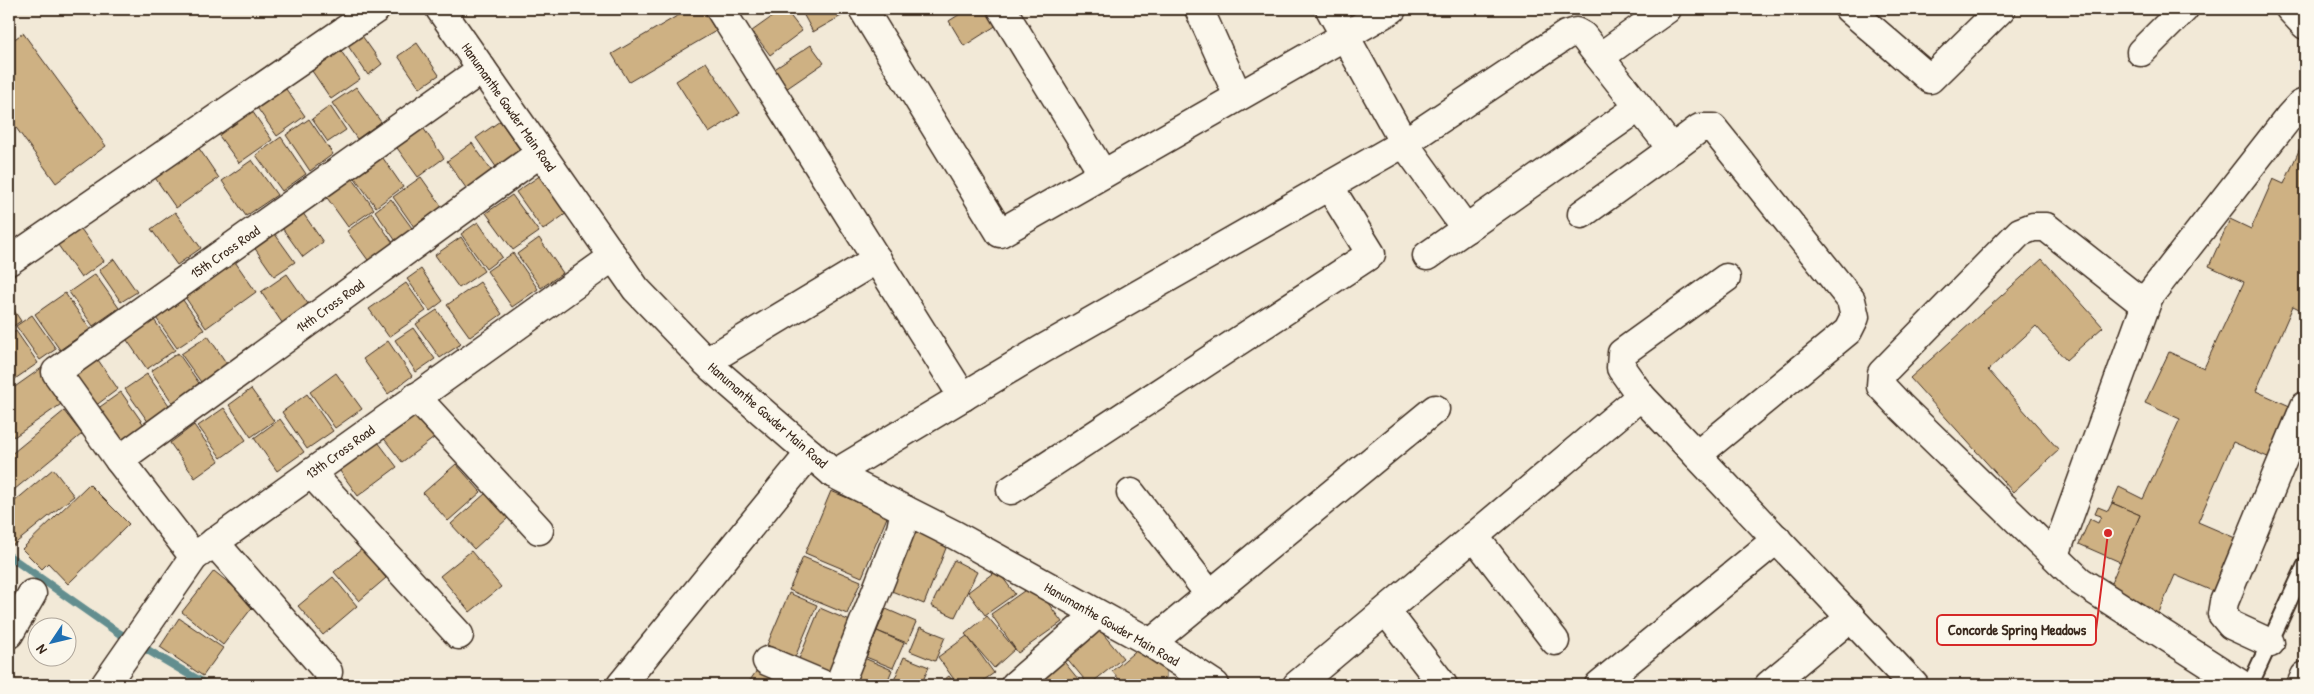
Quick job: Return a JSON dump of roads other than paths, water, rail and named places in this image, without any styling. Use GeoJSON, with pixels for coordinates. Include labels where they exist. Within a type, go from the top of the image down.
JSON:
{"type":"FeatureCollection","features":[{"type":"Feature","properties":{"kind":"street"},"geometry":{"type":"LineString","coordinates":[[9,261],[376,9]]}},
{"type":"Feature","properties":{"kind":"street","name":"Hanumanthe Gowder Main Road"},"geometry":{"type":"LineString","coordinates":[[442,9],[636,289],[706,362],[834,474],[955,535],[1096,615],[1152,643],[1202,682]]}},
{"type":"Feature","properties":{"kind":"street"},"geometry":{"type":"LineString","coordinates":[[720,9],[963,397]]}},
{"type":"Feature","properties":{"kind":"street"},"geometry":{"type":"LineString","coordinates":[[863,9],[1000,232],[1392,9]]}},
{"type":"Feature","properties":{"kind":"street"},"geometry":{"type":"LineString","coordinates":[[1002,9],[1103,174]]}},
{"type":"Feature","properties":{"kind":"street"},"geometry":{"type":"LineString","coordinates":[[1198,9],[1238,96]]}},
{"type":"Feature","properties":{"kind":"street"},"geometry":{"type":"LineString","coordinates":[[1330,9],[1404,143],[1466,229]]}},
{"type":"Feature","properties":{"kind":"street"},"geometry":{"type":"LineString","coordinates":[[1600,57],[1667,9]]}},
{"type":"Feature","properties":{"kind":"street"},"geometry":{"type":"LineString","coordinates":[[1849,9],[1930,79],[2001,9]]}},
{"type":"Feature","properties":{"kind":"street"},"geometry":{"type":"LineString","coordinates":[[2141,52],[2184,9]]}},
{"type":"Feature","properties":{"kind":"street"},"geometry":{"type":"LineString","coordinates":[[2290,9],[2305,25]]}},
{"type":"Feature","properties":{"kind":"street"},"geometry":{"type":"LineString","coordinates":[[834,474],[963,397],[1404,143],[1566,34],[1576,32],[1583,36],[1672,149]]}},
{"type":"Feature","properties":{"kind":"street","name":"15th Cross Road"},"geometry":{"type":"LineString","coordinates":[[119,460],[56,372],[482,69]]}},
{"type":"Feature","properties":{"kind":"street"},"geometry":{"type":"LineString","coordinates":[[2055,555],[2149,296],[2289,117],[2300,105],[2305,103]]}},
{"type":"Feature","properties":{"kind":"street"},"geometry":{"type":"LineString","coordinates":[[1428,256],[1638,108]]}},
{"type":"Feature","properties":{"kind":"street"},"geometry":{"type":"LineString","coordinates":[[1582,214],[1700,128],[1712,128],[1851,300],[1855,317],[1848,331],[1697,455]]}},
{"type":"Feature","properties":{"kind":"street","name":"14th Cross Road"},"geometry":{"type":"LineString","coordinates":[[119,460],[540,153]]}},
{"type":"Feature","properties":{"kind":"street"},"geometry":{"type":"LineString","coordinates":[[1011,490],[1371,254],[1329,186]]}},
{"type":"Feature","properties":{"kind":"street"},"geometry":{"type":"LineString","coordinates":[[2149,296],[2136,298],[2046,227],[2033,227],[2020,232],[1882,373],[1881,386],[2080,581],[2242,685]]}},
{"type":"Feature","properties":{"kind":"street","name":"13th Cross Road"},"geometry":{"type":"LineString","coordinates":[[105,685],[204,549],[613,256]]}},
{"type":"Feature","properties":{"kind":"street"},"geometry":{"type":"LineString","coordinates":[[706,362],[877,259]]}},
{"type":"Feature","properties":{"kind":"street"},"geometry":{"type":"LineString","coordinates":[[1726,278],[1622,354],[1622,368],[1641,396],[1914,685]]}},
{"type":"Feature","properties":{"kind":"street"},"geometry":{"type":"LineString","coordinates":[[1297,685],[1641,396]]}},
{"type":"Feature","properties":{"kind":"street"},"geometry":{"type":"LineString","coordinates":[[416,397],[539,530]]}},
{"type":"Feature","properties":{"kind":"street"},"geometry":{"type":"LineString","coordinates":[[2270,642],[2231,625],[2222,614],[2224,602],[2305,406]]}},
{"type":"Feature","properties":{"kind":"street"},"geometry":{"type":"LineString","coordinates":[[1152,643],[1435,409]]}},
{"type":"Feature","properties":{"kind":"street"},"geometry":{"type":"LineString","coordinates":[[621,685],[810,453]]}},
{"type":"Feature","properties":{"kind":"street"},"geometry":{"type":"LineString","coordinates":[[119,460],[204,549],[328,672]]}},
{"type":"Feature","properties":{"kind":"street"},"geometry":{"type":"LineString","coordinates":[[311,473],[459,635]]}},
{"type":"Feature","properties":{"kind":"street"},"geometry":{"type":"LineString","coordinates":[[1131,493],[1210,595]]}},
{"type":"Feature","properties":{"kind":"street"},"geometry":{"type":"LineString","coordinates":[[839,685],[901,529],[905,510]]}},
{"type":"Feature","properties":{"kind":"street"},"geometry":{"type":"LineString","coordinates":[[1474,536],[1555,641]]}},
{"type":"Feature","properties":{"kind":"street"},"geometry":{"type":"LineString","coordinates":[[1598,685],[1778,539]]}},
{"type":"Feature","properties":{"kind":"street"},"geometry":{"type":"LineString","coordinates":[[9,634],[32,594]]}},
{"type":"Feature","properties":{"kind":"street"},"geometry":{"type":"LineString","coordinates":[[1386,610],[1443,685]]}},
{"type":"Feature","properties":{"kind":"street"},"geometry":{"type":"LineString","coordinates":[[1015,685],[1096,615]]}},
{"type":"Feature","properties":{"kind":"street"},"geometry":{"type":"LineString","coordinates":[[1769,685],[1851,617]]}},
{"type":"Feature","properties":{"kind":"street"},"geometry":{"type":"LineString","coordinates":[[767,661],[824,685]]}},
{"type":"Feature","properties":{"kind":"street"},"geometry":{"type":"LineString","coordinates":[[2301,685],[2305,676]]}},
{"type":"Feature","properties":{"kind":"lane"},"geometry":{"type":"LineString","coordinates":[[2250,685],[2305,566]]}},
{"type":"Feature","properties":{"kind":"waterway"},"geometry":{"type":"LineString","coordinates":[[9,556],[117,632],[207,685]]}},
{"type":"Feature","properties":{"kind":"place","name":"Concorde Spring Meadows"},"geometry":{"type":"Point","coordinates":[2108,533]}}]}
